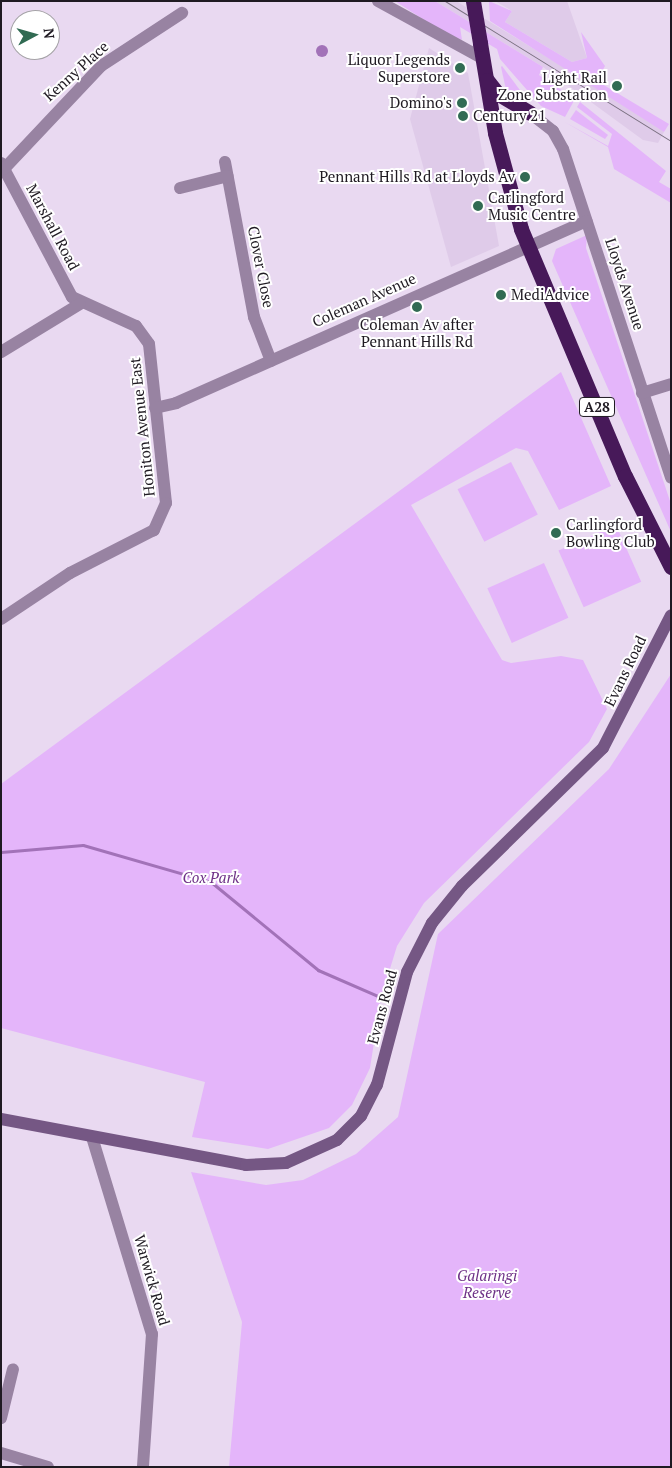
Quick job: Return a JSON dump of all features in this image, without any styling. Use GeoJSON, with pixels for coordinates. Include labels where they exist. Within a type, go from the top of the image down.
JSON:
{"type":"FeatureCollection","features":[{"type":"Feature","properties":{"kind":"highway","name":"A28"},"geometry":{"type":"LineString","coordinates":[[473,1],[500,156],[528,245],[625,476],[671,567]]}},
{"type":"Feature","properties":{"kind":"highway"},"geometry":{"type":"LineString","coordinates":[[485,77],[497,93],[530,113]]}},
{"type":"Feature","properties":{"kind":"street"},"geometry":{"type":"LineString","coordinates":[[378,1],[481,50]]}},
{"type":"Feature","properties":{"kind":"street","name":"Kenny Place"},"geometry":{"type":"LineString","coordinates":[[3,166],[101,66],[182,13]]}},
{"type":"Feature","properties":{"kind":"street","name":"Lloyds Avenue"},"geometry":{"type":"LineString","coordinates":[[530,113],[560,142],[671,478]]}},
{"type":"Feature","properties":{"kind":"street","name":"Clover Close"},"geometry":{"type":"LineString","coordinates":[[225,162],[254,317],[271,361]]}},
{"type":"Feature","properties":{"kind":"street","name":"Marshall Road"},"geometry":{"type":"LineString","coordinates":[[3,166],[59,277],[80,304]]}},
{"type":"Feature","properties":{"kind":"street"},"geometry":{"type":"LineString","coordinates":[[180,188],[228,176]]}},
{"type":"Feature","properties":{"kind":"street","name":"Coleman Avenue"},"geometry":{"type":"LineString","coordinates":[[155,408],[176,403],[528,245],[587,221]]}},
{"type":"Feature","properties":{"kind":"street"},"geometry":{"type":"LineString","coordinates":[[1,352],[80,304]]}},
{"type":"Feature","properties":{"kind":"street","name":"Honiton Avenue East"},"geometry":{"type":"LineString","coordinates":[[1,619],[51,584],[158,526],[166,503],[155,408],[151,351],[141,330],[128,320],[80,304]]}},
{"type":"Feature","properties":{"kind":"street"},"geometry":{"type":"LineString","coordinates":[[642,393],[671,384]]}},
{"type":"Feature","properties":{"kind":"street","name":"Evans Road"},"geometry":{"type":"LineString","coordinates":[[1,1119],[92,1137],[266,1166],[320,1151],[349,1129],[377,1085],[408,972],[432,923],[462,886],[603,748],[671,615]]}},
{"type":"Feature","properties":{"kind":"street","name":"Warwick Road"},"geometry":{"type":"LineString","coordinates":[[92,1137],[152,1334],[143,1467]]}},
{"type":"Feature","properties":{"kind":"street"},"geometry":{"type":"LineString","coordinates":[[1,1418],[13,1369]]}},
{"type":"Feature","properties":{"kind":"street"},"geometry":{"type":"LineString","coordinates":[[1,1453],[48,1467]]}},
{"type":"Feature","properties":{"kind":"shaded area"},"geometry":{"type":"Polygon","coordinates":[[[435,1],[456,1],[656,124],[664,132],[658,143],[643,140],[543,67],[435,1]]]}},
{"type":"Feature","properties":{"kind":"shaded area"},"geometry":{"type":"Polygon","coordinates":[[[495,1],[567,1],[587,58],[572,62],[505,22],[512,11],[495,1]]]}},
{"type":"Feature","properties":{"kind":"shaded area"},"geometry":{"type":"Polygon","coordinates":[[[324,45],[327,46],[327,56],[320,57],[317,56],[316,49],[317,46],[324,45]]]}},
{"type":"Feature","properties":{"kind":"shaded area"},"geometry":{"type":"Polygon","coordinates":[[[429,48],[468,73],[499,246],[451,267],[410,119],[429,48]]]}},
{"type":"Feature","properties":{"kind":"green space"},"geometry":{"type":"Polygon","coordinates":[[[395,1],[435,1],[543,67],[539,75],[575,99],[565,117],[541,106],[500,59],[497,49],[460,27],[462,40],[441,31],[395,1]]]}},
{"type":"Feature","properties":{"kind":"green space"},"geometry":{"type":"Polygon","coordinates":[[[489,1],[512,11],[505,22],[572,62],[587,58],[581,32],[605,66],[597,81],[669,124],[664,132],[490,21],[489,1]]]}},
{"type":"Feature","properties":{"kind":"green space"},"geometry":{"type":"Polygon","coordinates":[[[502,66],[528,101],[507,94],[502,66]]]}},
{"type":"Feature","properties":{"kind":"green space"},"geometry":{"type":"Polygon","coordinates":[[[580,102],[666,171],[659,182],[671,189],[671,203],[614,169],[608,147],[563,121],[608,146],[612,134],[577,107],[580,102]]]}},
{"type":"Feature","properties":{"kind":"green space"},"geometry":{"type":"Polygon","coordinates":[[[576,110],[608,135],[605,139],[570,119],[576,110]]]}},
{"type":"Feature","properties":{"kind":"green space"},"geometry":{"type":"Polygon","coordinates":[[[587,235],[586,248],[671,504],[671,532],[552,261],[556,249],[587,235]]]}},
{"type":"Feature","properties":{"kind":"green space","name":"Cox Park"},"geometry":{"type":"Polygon","coordinates":[[[561,372],[611,486],[559,510],[528,451],[516,448],[411,505],[502,660],[511,663],[561,656],[583,660],[607,709],[589,742],[424,903],[397,946],[381,998],[370,1068],[352,1105],[329,1128],[268,1149],[192,1137],[205,1082],[1,1028],[1,784],[561,372]]]}},
{"type":"Feature","properties":{"kind":"green space"},"geometry":{"type":"Polygon","coordinates":[[[511,462],[538,515],[484,542],[458,489],[511,462]]]}},
{"type":"Feature","properties":{"kind":"green space"},"geometry":{"type":"Polygon","coordinates":[[[616,525],[641,582],[584,607],[558,551],[616,525]]]}},
{"type":"Feature","properties":{"kind":"green space"},"geometry":{"type":"Polygon","coordinates":[[[544,563],[568,618],[512,643],[487,588],[544,563]]]}},
{"type":"Feature","properties":{"kind":"green space","name":"Galaringi Reserve"},"geometry":{"type":"Polygon","coordinates":[[[671,674],[671,1467],[229,1467],[242,1322],[191,1172],[266,1185],[303,1180],[356,1154],[398,1117],[438,934],[609,769],[671,674]]]}},
{"type":"Feature","properties":{"kind":"waterway"},"geometry":{"type":"LineString","coordinates":[[1,852],[83,845],[211,882],[318,970],[380,997]]}},
{"type":"Feature","properties":{"kind":"tram line"},"geometry":{"type":"LineString","coordinates":[[445,1],[671,141]]}},
{"type":"Feature","properties":{"kind":"place","name":"Liquor Legends Superstore"},"geometry":{"type":"Point","coordinates":[460,68]}},
{"type":"Feature","properties":{"kind":"place","name":"Light Rail Zone Substation"},"geometry":{"type":"Point","coordinates":[617,86]}},
{"type":"Feature","properties":{"kind":"place","name":"Domino's"},"geometry":{"type":"Point","coordinates":[462,103]}},
{"type":"Feature","properties":{"kind":"place","name":"Century 21"},"geometry":{"type":"Point","coordinates":[463,116]}},
{"type":"Feature","properties":{"kind":"place","name":"Pennant Hills Rd at Lloyds Av"},"geometry":{"type":"Point","coordinates":[525,177]}},
{"type":"Feature","properties":{"kind":"place","name":"Carlingford Music Centre"},"geometry":{"type":"Point","coordinates":[478,206]}},
{"type":"Feature","properties":{"kind":"place","name":"MediAdvice"},"geometry":{"type":"Point","coordinates":[501,295]}},
{"type":"Feature","properties":{"kind":"place","name":"Coleman Av after Pennant Hills Rd"},"geometry":{"type":"Point","coordinates":[417,307]}},
{"type":"Feature","properties":{"kind":"place","name":"Carlingford Bowling Club"},"geometry":{"type":"Point","coordinates":[556,533]}}]}
